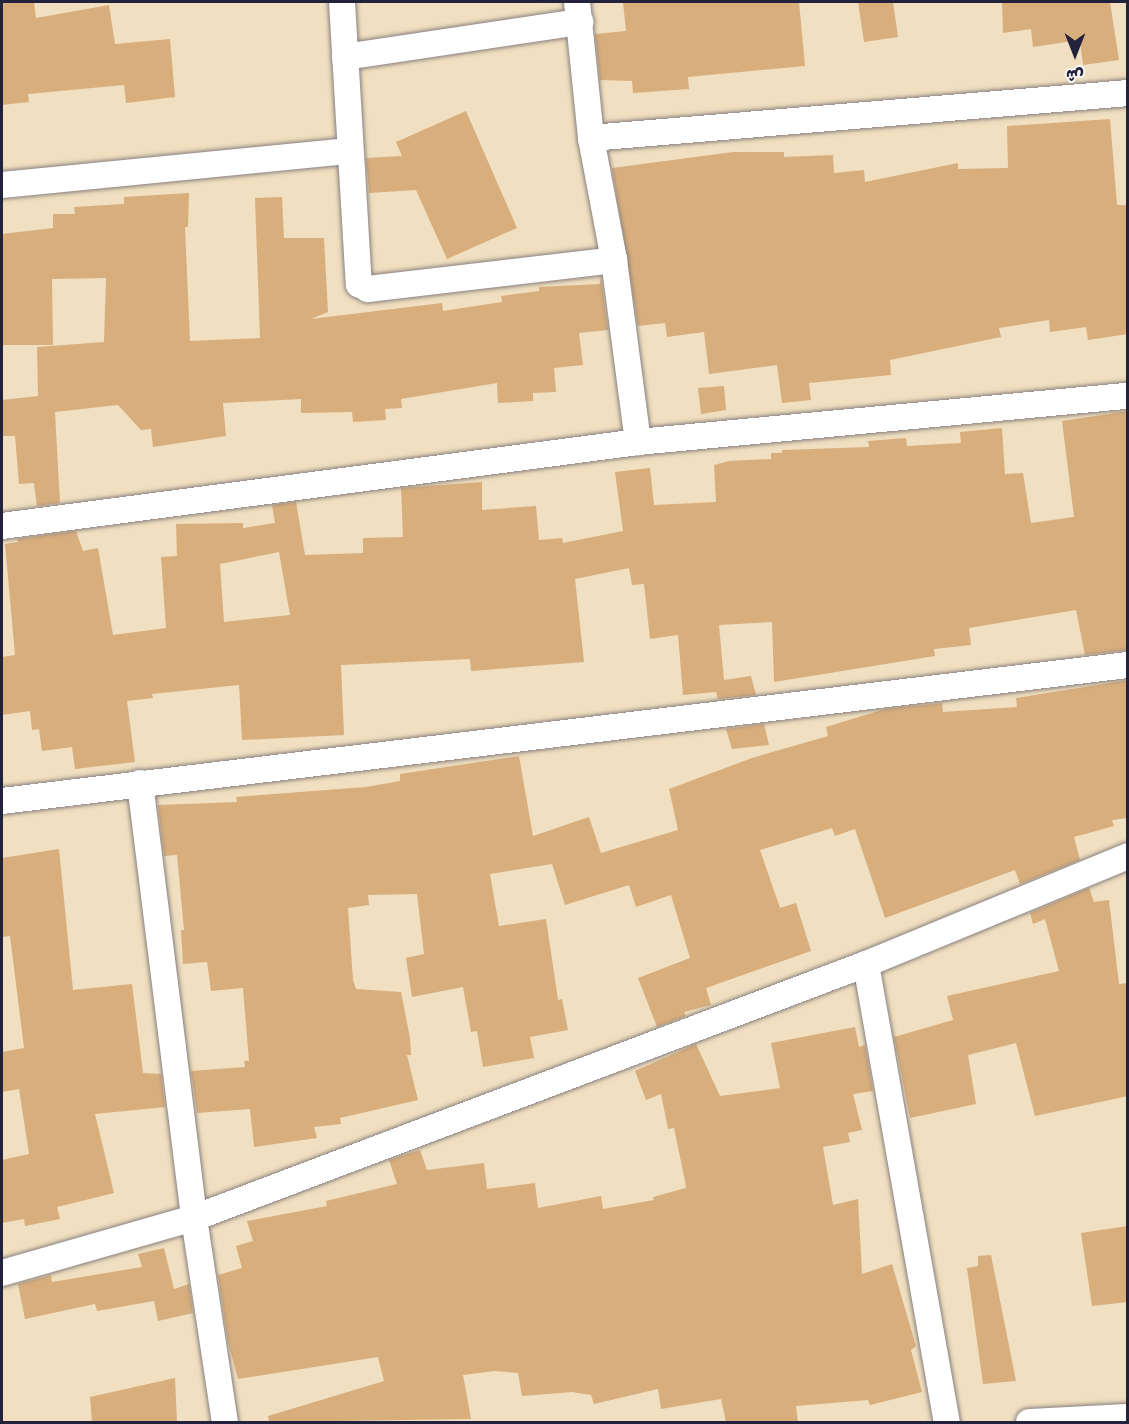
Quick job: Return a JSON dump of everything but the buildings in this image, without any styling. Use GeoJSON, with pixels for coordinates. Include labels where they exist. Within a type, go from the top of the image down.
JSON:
{"type":"FeatureCollection","features":[{"type":"Feature","properties":{"kind":"street"},"geometry":{"type":"LineString","coordinates":[[342,2],[349,151],[359,284],[368,288],[614,260]]}},
{"type":"Feature","properties":{"kind":"street"},"geometry":{"type":"LineString","coordinates":[[345,57],[579,12],[591,138],[614,260],[638,442]]}},
{"type":"Feature","properties":{"kind":"street"},"geometry":{"type":"LineString","coordinates":[[591,138],[1128,93]]}},
{"type":"Feature","properties":{"kind":"street"},"geometry":{"type":"LineString","coordinates":[[2,185],[349,151]]}},
{"type":"Feature","properties":{"kind":"street"},"geometry":{"type":"LineString","coordinates":[[2,526],[638,442],[1128,396]]}},
{"type":"Feature","properties":{"kind":"street"},"geometry":{"type":"LineString","coordinates":[[2,801],[1128,664]]}},
{"type":"Feature","properties":{"kind":"street"},"geometry":{"type":"LineString","coordinates":[[140,783],[194,1218],[225,1422]]}},
{"type":"Feature","properties":{"kind":"street"},"geometry":{"type":"LineString","coordinates":[[2,1274],[194,1218],[866,964],[1128,856]]}},
{"type":"Feature","properties":{"kind":"street"},"geometry":{"type":"LineString","coordinates":[[866,964],[947,1422]]}},
{"type":"Feature","properties":{"kind":"street"},"geometry":{"type":"LineString","coordinates":[[1029,1422],[1128,1417]]}}]}
